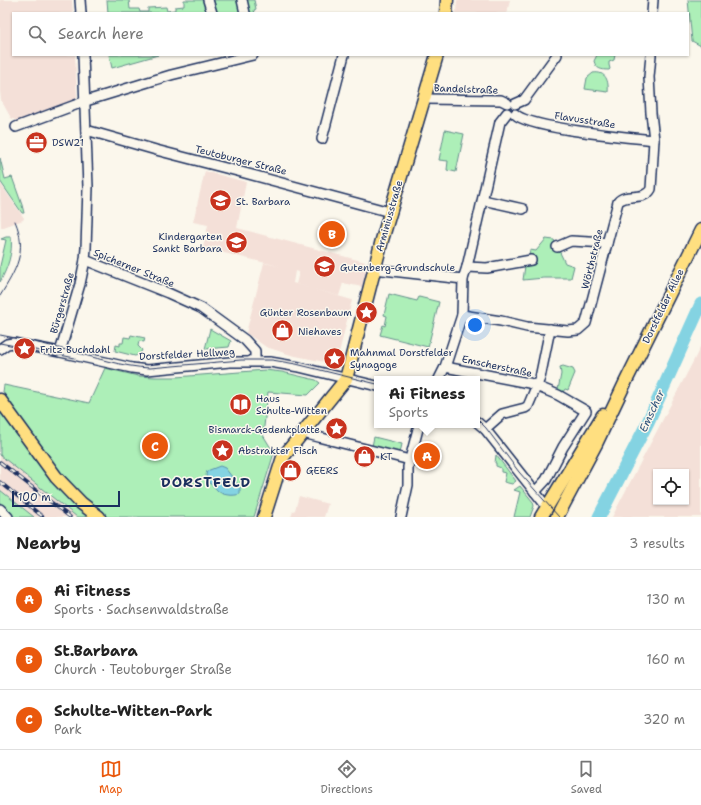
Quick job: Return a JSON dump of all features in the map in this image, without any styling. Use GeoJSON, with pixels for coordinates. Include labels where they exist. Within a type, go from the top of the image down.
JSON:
{"type":"FeatureCollection","features":[{"type":"Feature","properties":{"kind":"main road"},"geometry":{"type":"LineString","coordinates":[[446,12],[447,0]]}},
{"type":"Feature","properties":{"kind":"main road","name":"Arminiusstraße"},"geometry":{"type":"LineString","coordinates":[[346,379],[374,269],[436,56]]}},
{"type":"Feature","properties":{"kind":"main road","name":"Dorstfelder Allee"},"geometry":{"type":"LineString","coordinates":[[556,517],[596,444],[701,230]]}},
{"type":"Feature","properties":{"kind":"main road"},"geometry":{"type":"LineString","coordinates":[[264,517],[283,457],[346,379]]}},
{"type":"Feature","properties":{"kind":"main road","name":"Dorstfelder Allee"},"geometry":{"type":"LineString","coordinates":[[544,512],[593,430],[625,383]]}},
{"type":"Feature","properties":{"kind":"main road"},"geometry":{"type":"LineString","coordinates":[[0,400],[56,477],[81,503],[99,517]]}},
{"type":"Feature","properties":{"kind":"main road"},"geometry":{"type":"LineString","coordinates":[[544,512],[556,517]]}},
{"type":"Feature","properties":{"kind":"street"},"geometry":{"type":"LineString","coordinates":[[80,0],[81,12]]}},
{"type":"Feature","properties":{"kind":"street"},"geometry":{"type":"LineString","coordinates":[[208,0],[212,12]]}},
{"type":"Feature","properties":{"kind":"street"},"geometry":{"type":"LineString","coordinates":[[242,0],[245,12]]}},
{"type":"Feature","properties":{"kind":"street"},"geometry":{"type":"LineString","coordinates":[[652,12],[653,0]]}},
{"type":"Feature","properties":{"kind":"street","name":"Spicherner Straße"},"geometry":{"type":"LineString","coordinates":[[83,56],[86,101],[88,187],[85,260],[155,287],[200,308],[233,330],[253,347],[256,354],[255,358],[251,361]]}},
{"type":"Feature","properties":{"kind":"street"},"geometry":{"type":"LineString","coordinates":[[16,127],[86,101],[223,58],[243,56]]}},
{"type":"Feature","properties":{"kind":"street"},"geometry":{"type":"LineString","coordinates":[[322,139],[344,56]]}},
{"type":"Feature","properties":{"kind":"street"},"geometry":{"type":"LineString","coordinates":[[440,376],[445,367],[462,315],[463,280],[483,200],[500,122],[511,114],[504,108],[511,103],[524,100],[556,56]]}},
{"type":"Feature","properties":{"kind":"street","name":"Wörthstraße"},"geometry":{"type":"LineString","coordinates":[[462,315],[501,321],[526,327],[568,331],[577,331],[586,323],[619,200],[643,195],[650,190],[653,174],[654,140],[651,113],[651,56]]}},
{"type":"Feature","properties":{"kind":"street","name":"Bandelstraße"},"geometry":{"type":"LineString","coordinates":[[424,99],[501,100],[511,103]]}},
{"type":"Feature","properties":{"kind":"street","name":"Flavusstraße"},"geometry":{"type":"LineString","coordinates":[[511,114],[524,120],[563,128],[654,140]]}},
{"type":"Feature","properties":{"kind":"street","name":"Teutoburger Straße"},"geometry":{"type":"LineString","coordinates":[[86,130],[390,212]]}},
{"type":"Feature","properties":{"kind":"street"},"geometry":{"type":"LineString","coordinates":[[483,200],[523,209]]}},
{"type":"Feature","properties":{"kind":"street"},"geometry":{"type":"LineString","coordinates":[[557,247],[571,241],[607,243]]}},
{"type":"Feature","properties":{"kind":"street","name":"Bürgerstraße"},"geometry":{"type":"LineString","coordinates":[[60,352],[80,284],[85,260]]}},
{"type":"Feature","properties":{"kind":"street"},"geometry":{"type":"LineString","coordinates":[[467,267],[487,268],[531,260]]}},
{"type":"Feature","properties":{"kind":"street"},"geometry":{"type":"LineString","coordinates":[[374,269],[463,280]]}},
{"type":"Feature","properties":{"kind":"street"},"geometry":{"type":"LineString","coordinates":[[485,429],[502,414],[527,407],[540,378],[550,329]]}},
{"type":"Feature","properties":{"kind":"street","name":"Dorstfelder Hellweg"},"geometry":{"type":"LineString","coordinates":[[0,349],[8,344],[14,343],[147,370],[251,361],[280,363],[374,385]]}},
{"type":"Feature","properties":{"kind":"street","name":"Emscherstraße"},"geometry":{"type":"LineString","coordinates":[[445,367],[505,377],[537,386],[569,400],[586,411],[546,480],[535,492]]}},
{"type":"Feature","properties":{"kind":"street"},"geometry":{"type":"LineString","coordinates":[[480,425],[535,492],[544,512]]}},
{"type":"Feature","properties":{"kind":"street"},"geometry":{"type":"LineString","coordinates":[[401,517],[408,485],[410,460],[418,428]]}},
{"type":"Feature","properties":{"kind":"street"},"geometry":{"type":"LineString","coordinates":[[302,433],[410,460]]}},
{"type":"Feature","properties":{"kind":"street"},"geometry":{"type":"LineString","coordinates":[[0,509],[8,517]]}},
{"type":"Feature","properties":{"kind":"shaded area"},"geometry":{"type":"Polygon","coordinates":[[[0,0],[72,0],[73,12],[12,12],[12,56],[75,56],[77,96],[75,101],[19,122],[11,118],[1,100],[0,0]]]}},
{"type":"Feature","properties":{"kind":"shaded area"},"geometry":{"type":"Polygon","coordinates":[[[457,0],[510,0],[507,12],[456,12],[457,0]]]}},
{"type":"Feature","properties":{"kind":"shaded area"},"geometry":{"type":"Polygon","coordinates":[[[205,171],[246,182],[237,228],[369,263],[362,287],[343,283],[339,296],[311,288],[352,300],[337,361],[334,364],[291,355],[266,347],[246,333],[264,263],[279,266],[203,248],[208,225],[193,222],[205,171]],[[295,271],[293,283],[296,284],[299,272],[295,271]]]}},
{"type":"Feature","properties":{"kind":"shaded area"},"geometry":{"type":"Polygon","coordinates":[[[0,183],[24,218],[23,220],[1,228],[0,183]]]}},
{"type":"Feature","properties":{"kind":"shaded area"},"geometry":{"type":"Polygon","coordinates":[[[701,345],[701,517],[612,517],[696,356],[701,345]]]}},
{"type":"Feature","properties":{"kind":"shaded area"},"geometry":{"type":"Polygon","coordinates":[[[0,455],[77,517],[34,517],[0,490],[0,455]]]}},
{"type":"Feature","properties":{"kind":"shaded area"},"geometry":{"type":"Polygon","coordinates":[[[299,496],[328,504],[324,517],[291,517],[293,511],[295,510],[299,496]]]}},
{"type":"Feature","properties":{"kind":"green space"},"geometry":{"type":"Polygon","coordinates":[[[107,0],[129,0],[130,9],[139,9],[140,12],[108,12],[107,0]]]}},
{"type":"Feature","properties":{"kind":"green space"},"geometry":{"type":"Polygon","coordinates":[[[184,0],[254,0],[256,9],[254,10],[255,12],[148,12],[148,8],[166,7],[167,11],[175,10],[175,7],[184,6],[184,0]]]}},
{"type":"Feature","properties":{"kind":"green space"},"geometry":{"type":"Polygon","coordinates":[[[688,0],[701,0],[701,46],[692,41],[688,0]]]}},
{"type":"Feature","properties":{"kind":"green space"},"geometry":{"type":"Polygon","coordinates":[[[109,56],[154,56],[112,68],[109,56]]]}},
{"type":"Feature","properties":{"kind":"green space"},"geometry":{"type":"Polygon","coordinates":[[[596,56],[615,56],[614,60],[609,62],[609,70],[601,69],[596,66],[594,61],[596,56]]]}},
{"type":"Feature","properties":{"kind":"green space"},"geometry":{"type":"Polygon","coordinates":[[[593,73],[604,75],[608,84],[608,92],[585,89],[587,78],[593,73]]]}},
{"type":"Feature","properties":{"kind":"green space"},"geometry":{"type":"Polygon","coordinates":[[[445,130],[464,134],[456,172],[447,170],[448,161],[439,160],[445,130]]]}},
{"type":"Feature","properties":{"kind":"green space"},"geometry":{"type":"Polygon","coordinates":[[[0,158],[5,179],[12,177],[24,213],[22,213],[0,181],[0,158]]]}},
{"type":"Feature","properties":{"kind":"green space"},"geometry":{"type":"Polygon","coordinates":[[[11,237],[11,254],[8,265],[0,282],[0,266],[6,240],[1,239],[11,237]]]}},
{"type":"Feature","properties":{"kind":"green space"},"geometry":{"type":"Polygon","coordinates":[[[546,239],[554,240],[565,263],[574,266],[571,278],[523,280],[525,266],[531,264],[529,256],[530,250],[536,251],[546,239]]]}},
{"type":"Feature","properties":{"kind":"green space"},"geometry":{"type":"Polygon","coordinates":[[[389,294],[417,301],[419,297],[439,302],[428,347],[380,335],[383,325],[385,326],[387,316],[384,315],[389,294]]]}},
{"type":"Feature","properties":{"kind":"green space"},"geometry":{"type":"Polygon","coordinates":[[[210,329],[231,341],[229,347],[205,349],[210,329]]]}},
{"type":"Feature","properties":{"kind":"green space"},"geometry":{"type":"Polygon","coordinates":[[[131,335],[145,338],[144,342],[139,341],[138,346],[142,350],[140,354],[135,356],[115,351],[116,345],[120,346],[120,343],[123,343],[124,337],[130,338],[131,335]]]}},
{"type":"Feature","properties":{"kind":"green space"},"geometry":{"type":"Polygon","coordinates":[[[563,366],[573,369],[575,373],[568,390],[565,389],[563,392],[558,390],[561,374],[560,367],[563,366]]]}},
{"type":"Feature","properties":{"kind":"green space"},"geometry":{"type":"Polygon","coordinates":[[[105,368],[138,376],[155,377],[176,377],[265,370],[282,372],[316,380],[320,383],[308,395],[268,392],[263,435],[274,453],[254,517],[107,517],[58,471],[3,392],[4,385],[89,403],[105,368]]]}},
{"type":"Feature","properties":{"kind":"green space"},"geometry":{"type":"Polygon","coordinates":[[[0,410],[48,477],[91,517],[77,517],[0,455],[0,410]]]}},
{"type":"Feature","properties":{"kind":"green space"},"geometry":{"type":"Polygon","coordinates":[[[374,437],[402,444],[400,453],[372,446],[374,437]]]}},
{"type":"Feature","properties":{"kind":"green space"},"geometry":{"type":"Polygon","coordinates":[[[496,455],[516,481],[512,484],[504,482],[506,473],[501,472],[501,468],[496,466],[496,455]]]}},
{"type":"Feature","properties":{"kind":"green space"},"geometry":{"type":"Polygon","coordinates":[[[520,486],[533,502],[534,506],[530,517],[514,517],[520,492],[514,490],[520,486]]]}},
{"type":"Feature","properties":{"kind":"green space"},"geometry":{"type":"Polygon","coordinates":[[[0,490],[34,517],[14,517],[0,504],[0,490]]]}},
{"type":"Feature","properties":{"kind":"water"},"geometry":{"type":"Polygon","coordinates":[[[220,466],[225,468],[240,487],[240,494],[223,494],[209,483],[206,475],[207,471],[220,466]]]}},
{"type":"Feature","properties":{"kind":"waterway","name":"Emscher"},"geometry":{"type":"LineString","coordinates":[[599,517],[648,422],[701,304]]}},
{"type":"Feature","properties":{"kind":"tram line"},"geometry":{"type":"LineString","coordinates":[[0,296],[11,278],[20,251],[19,232],[15,221]]}},
{"type":"Feature","properties":{"kind":"tram line"},"geometry":{"type":"LineString","coordinates":[[0,335],[118,364],[140,367],[150,368],[241,360],[272,360],[296,364],[374,383]]}},
{"type":"Feature","properties":{"kind":"tram line"},"geometry":{"type":"LineString","coordinates":[[0,343],[75,358]]}},
{"type":"Feature","properties":{"kind":"tram line"},"geometry":{"type":"LineString","coordinates":[[480,422],[519,472],[559,517]]}},
{"type":"Feature","properties":{"kind":"railway"},"geometry":{"type":"LineString","coordinates":[[0,462],[70,517]]}},
{"type":"Feature","properties":{"kind":"railway"},"geometry":{"type":"LineString","coordinates":[[0,482],[43,517]]}},
{"type":"Feature","properties":{"kind":"place","name":"DSW21"},"geometry":{"type":"Point","coordinates":[37,142]}},
{"type":"Feature","properties":{"kind":"place","name":"St. Barbara"},"geometry":{"type":"Point","coordinates":[220,201]}},
{"type":"Feature","properties":{"kind":"place","name":"St.Barbara"},"geometry":{"type":"Point","coordinates":[332,234]}},
{"type":"Feature","properties":{"kind":"place","name":"Kindergarten Sankt Barbara"},"geometry":{"type":"Point","coordinates":[237,242]}},
{"type":"Feature","properties":{"kind":"place","name":"Gutenberg-Grundschule"},"geometry":{"type":"Point","coordinates":[325,267]}},
{"type":"Feature","properties":{"kind":"place","name":"Günter Rosenbaum"},"geometry":{"type":"Point","coordinates":[367,312]}},
{"type":"Feature","properties":{"kind":"place","name":"Niehaves"},"geometry":{"type":"Point","coordinates":[282,331]}},
{"type":"Feature","properties":{"kind":"place","name":"Fritz Buchdahl"},"geometry":{"type":"Point","coordinates":[25,349]}},
{"type":"Feature","properties":{"kind":"place","name":"Mahnmal Dorstfelder Synagoge"},"geometry":{"type":"Point","coordinates":[335,358]}},
{"type":"Feature","properties":{"kind":"place","name":"Haus Schulte-Witten"},"geometry":{"type":"Point","coordinates":[241,404]}},
{"type":"Feature","properties":{"kind":"place","name":"Bismarck-Gedenkplatte"},"geometry":{"type":"Point","coordinates":[336,429]}},
{"type":"Feature","properties":{"kind":"place","name":"Schulte-Witten-Park"},"geometry":{"type":"Point","coordinates":[155,446]}},
{"type":"Feature","properties":{"kind":"place","name":"Abstrakter Fisch"},"geometry":{"type":"Point","coordinates":[223,450]}},
{"type":"Feature","properties":{"kind":"place","name":"KT"},"geometry":{"type":"Point","coordinates":[365,456]}},
{"type":"Feature","properties":{"kind":"place","name":"Ai Fitness"},"geometry":{"type":"Point","coordinates":[427,456]}},
{"type":"Feature","properties":{"kind":"place","name":"GEERS"},"geometry":{"type":"Point","coordinates":[290,470]}},
{"type":"Feature","properties":{"kind":"district","name":"DORSTFELD"},"geometry":{"type":"Point","coordinates":[206,482]}}]}
